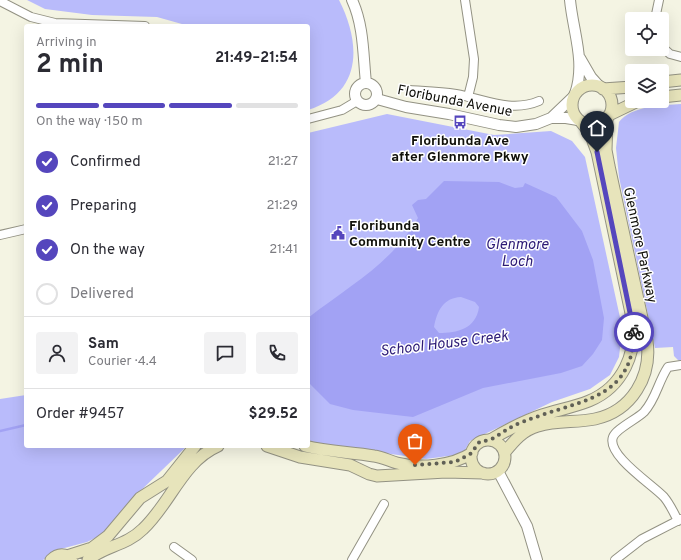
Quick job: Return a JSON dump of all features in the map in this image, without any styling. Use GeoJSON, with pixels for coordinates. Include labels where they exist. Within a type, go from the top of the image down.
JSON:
{"type":"FeatureCollection","features":[{"type":"Feature","properties":{"kind":"main road"},"geometry":{"type":"LineString","coordinates":[[669,81],[681,80]]}},
{"type":"Feature","properties":{"kind":"main road"},"geometry":{"type":"LineString","coordinates":[[625,87],[602,88],[589,85],[584,87],[574,96],[572,110],[580,121],[592,125],[598,124],[608,116],[625,108]]}},
{"type":"Feature","properties":{"kind":"main road"},"geometry":{"type":"LineString","coordinates":[[602,88],[607,93],[612,103],[608,116]]}},
{"type":"Feature","properties":{"kind":"main road"},"geometry":{"type":"LineString","coordinates":[[669,96],[681,95]]}},
{"type":"Feature","properties":{"kind":"main road","name":"Glenmore Parkway"},"geometry":{"type":"LineString","coordinates":[[505,452],[521,435],[538,426],[565,421],[596,419],[616,411],[636,393],[646,372],[648,359],[647,341],[606,150],[608,116]]}},
{"type":"Feature","properties":{"kind":"main road","name":"Glenmore Parkway"},"geometry":{"type":"LineString","coordinates":[[490,440],[515,425],[590,400],[602,394],[612,386],[622,374],[632,352],[634,332],[632,318],[599,160],[590,133],[580,121]]}},
{"type":"Feature","properties":{"kind":"main road"},"geometry":{"type":"LineString","coordinates":[[274,448],[300,457],[350,466],[377,476],[446,472],[489,474],[498,471],[505,461],[505,452],[500,444],[490,440],[478,443],[472,453],[455,462],[407,465],[393,462],[378,456],[331,451],[310,447]]}},
{"type":"Feature","properties":{"kind":"main road"},"geometry":{"type":"LineString","coordinates":[[51,560],[57,555],[70,558],[92,548],[108,536],[140,498],[167,481],[193,448]]}},
{"type":"Feature","properties":{"kind":"main road"},"geometry":{"type":"LineString","coordinates":[[88,560],[93,555],[125,543],[138,534],[154,519],[195,463],[206,452],[214,448]]}},
{"type":"Feature","properties":{"kind":"main road"},"geometry":{"type":"LineString","coordinates":[[472,453],[473,465],[483,473]]}},
{"type":"Feature","properties":{"kind":"street"},"geometry":{"type":"LineString","coordinates":[[352,0],[358,16],[361,32],[366,83]]}},
{"type":"Feature","properties":{"kind":"street"},"geometry":{"type":"LineString","coordinates":[[464,0],[474,59],[473,77],[468,97]]}},
{"type":"Feature","properties":{"kind":"street"},"geometry":{"type":"LineString","coordinates":[[570,0],[580,56],[579,79],[574,96]]}},
{"type":"Feature","properties":{"kind":"street"},"geometry":{"type":"LineString","coordinates":[[656,12],[659,0]]}},
{"type":"Feature","properties":{"kind":"street"},"geometry":{"type":"LineString","coordinates":[[0,1],[31,17],[64,24]]}},
{"type":"Feature","properties":{"kind":"street"},"geometry":{"type":"LineString","coordinates":[[669,53],[681,57]]}},
{"type":"Feature","properties":{"kind":"street"},"geometry":{"type":"LineString","coordinates":[[580,56],[591,77],[602,88]]}},
{"type":"Feature","properties":{"kind":"street"},"geometry":{"type":"LineString","coordinates":[[366,83],[372,84],[376,89],[377,98],[369,105],[362,105],[357,101],[355,94],[357,88],[366,83]]}},
{"type":"Feature","properties":{"kind":"street"},"geometry":{"type":"LineString","coordinates":[[410,90],[433,91],[514,107],[525,106],[539,101]]}},
{"type":"Feature","properties":{"kind":"street","name":"Floribunda Avenue"},"geometry":{"type":"LineString","coordinates":[[551,118],[574,96]]}},
{"type":"Feature","properties":{"kind":"street","name":"Floribunda Avenue"},"geometry":{"type":"LineString","coordinates":[[377,98],[406,107],[450,114],[504,126],[523,126],[551,118],[566,118],[580,121]]}},
{"type":"Feature","properties":{"kind":"street"},"geometry":{"type":"LineString","coordinates":[[310,118],[342,110],[357,101]]}},
{"type":"Feature","properties":{"kind":"street"},"geometry":{"type":"LineString","coordinates":[[0,235],[24,229]]}},
{"type":"Feature","properties":{"kind":"street"},"geometry":{"type":"LineString","coordinates":[[615,560],[642,539],[680,520],[664,498],[622,460],[612,443],[615,434],[635,420],[649,406],[658,391],[668,367],[681,365]]}},
{"type":"Feature","properties":{"kind":"street"},"geometry":{"type":"LineString","coordinates":[[498,471],[524,520],[537,560]]}},
{"type":"Feature","properties":{"kind":"street"},"geometry":{"type":"LineString","coordinates":[[352,560],[384,504]]}},
{"type":"Feature","properties":{"kind":"street"},"geometry":{"type":"LineString","coordinates":[[174,547],[192,560]]}},
{"type":"Feature","properties":{"kind":"shaded area"},"geometry":{"type":"Polygon","coordinates":[[[27,0],[339,0],[351,33],[353,49],[352,65],[348,79],[339,92],[326,102],[310,109],[310,24],[182,24],[157,17],[92,15],[45,9],[27,0]]]}},
{"type":"Feature","properties":{"kind":"shaded area"},"geometry":{"type":"Polygon","coordinates":[[[681,104],[681,361],[674,356],[673,347],[655,348],[619,177],[616,148],[619,122],[624,117],[645,108],[669,108],[669,105],[681,104]]]}},
{"type":"Feature","properties":{"kind":"shaded area"},"geometry":{"type":"Polygon","coordinates":[[[387,114],[494,135],[551,131],[572,141],[585,157],[621,322],[619,357],[610,375],[590,389],[552,402],[470,441],[463,454],[426,459],[321,444],[310,441],[310,133],[387,114]]]}},
{"type":"Feature","properties":{"kind":"shaded area"},"geometry":{"type":"Polygon","coordinates":[[[24,395],[24,448],[185,448],[134,497],[105,533],[87,542],[57,550],[43,560],[0,560],[0,399],[24,395]]]}},
{"type":"Feature","properties":{"kind":"water","name":"Glenmore Loch"},"geometry":{"type":"Polygon","coordinates":[[[444,181],[499,182],[515,188],[523,187],[525,183],[556,197],[582,231],[593,260],[604,318],[602,340],[593,354],[582,366],[561,373],[483,388],[413,417],[353,410],[330,404],[310,384],[310,316],[382,262],[395,249],[418,218],[412,205],[418,200],[426,199],[444,181]],[[461,297],[450,300],[442,306],[439,311],[434,327],[439,333],[459,331],[470,325],[477,314],[479,307],[475,302],[461,297]]]}},
{"type":"Feature","properties":{"kind":"waterway","name":"School House Creek"},"geometry":{"type":"LineString","coordinates":[[0,431],[24,425]]}},
{"type":"Feature","properties":{"kind":"way so far"},"geometry":{"type":"LineString","coordinates":[[415,465],[455,462],[472,453],[478,443],[484,440],[490,440],[515,425],[596,398],[607,391],[622,374],[630,359],[634,332]]}},
{"type":"Feature","properties":{"kind":"place","name":"Floribunda Ave after Glenmore Pkwy"},"geometry":{"type":"Point","coordinates":[460,122]}},
{"type":"Feature","properties":{"kind":"place","name":"Floribunda Community Centre"},"geometry":{"type":"Point","coordinates":[338,233]}},
{"type":"Feature","properties":{"kind":"route"},"geometry":{"type":"LineString","coordinates":[[597,152],[634,332]]}}]}
